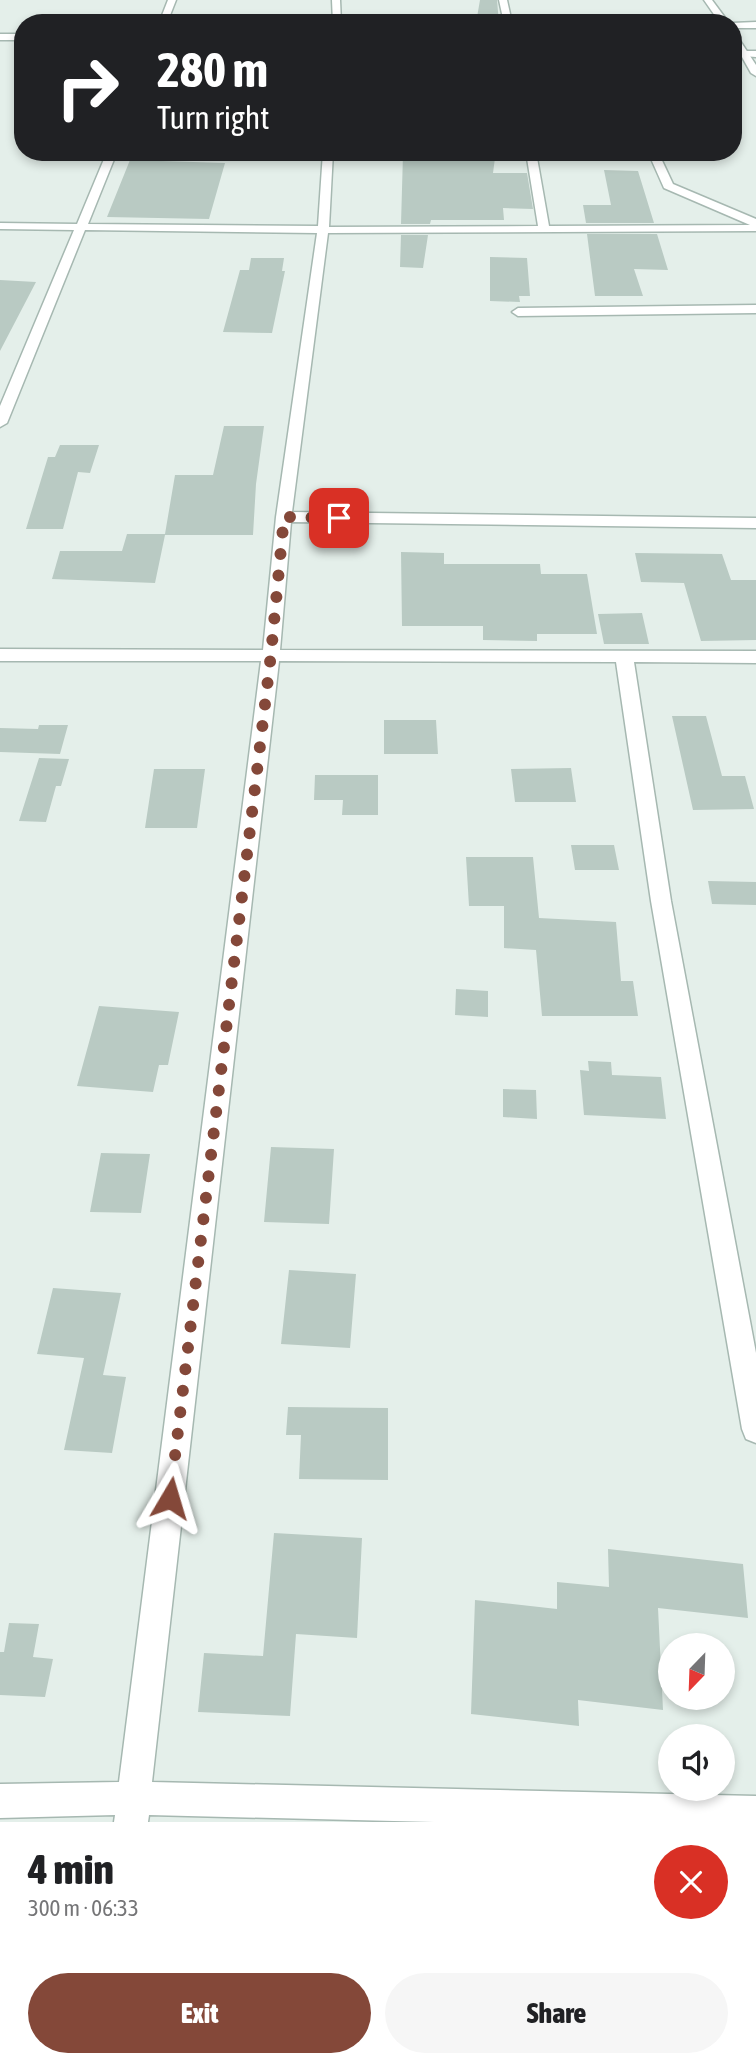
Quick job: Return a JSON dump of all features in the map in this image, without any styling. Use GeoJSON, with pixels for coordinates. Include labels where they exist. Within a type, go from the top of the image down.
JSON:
{"type":"FeatureCollection","features":[{"type":"Feature","properties":{"kind":"street"},"geometry":{"type":"LineString","coordinates":[[751,54],[756,73]]}},
{"type":"Feature","properties":{"kind":"street"},"geometry":{"type":"LineString","coordinates":[[0,423],[108,161]]}},
{"type":"Feature","properties":{"kind":"street"},"geometry":{"type":"LineString","coordinates":[[132,1810],[271,654],[284,517],[323,230],[327,161]]}},
{"type":"Feature","properties":{"kind":"street"},"geometry":{"type":"LineString","coordinates":[[533,161],[544,229]]}},
{"type":"Feature","properties":{"kind":"street"},"geometry":{"type":"LineString","coordinates":[[657,161],[668,186],[756,226]]}},
{"type":"Feature","properties":{"kind":"street"},"geometry":{"type":"LineString","coordinates":[[0,226],[323,230],[756,226]]}},
{"type":"Feature","properties":{"kind":"street"},"geometry":{"type":"LineString","coordinates":[[518,312],[756,309]]}},
{"type":"Feature","properties":{"kind":"street"},"geometry":{"type":"LineString","coordinates":[[284,517],[756,523]]}},
{"type":"Feature","properties":{"kind":"street"},"geometry":{"type":"LineString","coordinates":[[0,655],[756,657]]}},
{"type":"Feature","properties":{"kind":"street"},"geometry":{"type":"LineString","coordinates":[[624,655],[661,901],[756,1429]]}},
{"type":"Feature","properties":{"kind":"street"},"geometry":{"type":"LineString","coordinates":[[0,1801],[132,1810],[756,1813]]}},
{"type":"Feature","properties":{"kind":"building"},"geometry":{"type":"Polygon","coordinates":[[[480,0],[497,0],[498,14],[478,14],[480,0]]]}},
{"type":"Feature","properties":{"kind":"building"},"geometry":{"type":"Polygon","coordinates":[[[130,161],[225,163],[209,219],[107,217],[130,161]]]}},
{"type":"Feature","properties":{"kind":"building"},"geometry":{"type":"Polygon","coordinates":[[[403,161],[495,161],[493,173],[527,173],[533,209],[503,208],[504,220],[431,220],[430,224],[401,224],[403,161]]]}},
{"type":"Feature","properties":{"kind":"building"},"geometry":{"type":"Polygon","coordinates":[[[604,170],[638,171],[654,223],[586,223],[583,205],[611,205],[604,170]]]}},
{"type":"Feature","properties":{"kind":"building"},"geometry":{"type":"Polygon","coordinates":[[[587,234],[657,234],[668,270],[634,269],[643,296],[595,296],[587,234]]]}},
{"type":"Feature","properties":{"kind":"building"},"geometry":{"type":"Polygon","coordinates":[[[401,235],[428,235],[423,268],[400,267],[401,235]]]}},
{"type":"Feature","properties":{"kind":"building"},"geometry":{"type":"Polygon","coordinates":[[[490,257],[527,258],[530,296],[519,296],[520,302],[490,301],[490,257]]]}},
{"type":"Feature","properties":{"kind":"building"},"geometry":{"type":"Polygon","coordinates":[[[251,258],[284,258],[282,271],[285,271],[272,333],[223,332],[240,270],[249,270],[251,258]]]}},
{"type":"Feature","properties":{"kind":"building"},"geometry":{"type":"Polygon","coordinates":[[[0,280],[36,282],[0,351],[0,280]]]}},
{"type":"Feature","properties":{"kind":"building"},"geometry":{"type":"Polygon","coordinates":[[[224,426],[264,426],[256,484],[253,535],[165,535],[155,583],[52,579],[60,551],[122,551],[127,534],[165,534],[175,475],[213,475],[224,426]]]}},
{"type":"Feature","properties":{"kind":"building"},"geometry":{"type":"Polygon","coordinates":[[[60,445],[99,445],[90,473],[78,472],[63,529],[26,529],[48,457],[55,457],[60,445]]]}},
{"type":"Feature","properties":{"kind":"building"},"geometry":{"type":"Polygon","coordinates":[[[401,552],[444,553],[444,564],[540,564],[541,574],[587,574],[597,634],[537,634],[537,641],[483,640],[483,626],[402,626],[401,552]]]}},
{"type":"Feature","properties":{"kind":"building"},"geometry":{"type":"Polygon","coordinates":[[[635,553],[722,554],[731,580],[756,580],[756,640],[701,641],[684,583],[641,582],[635,553]]]}},
{"type":"Feature","properties":{"kind":"building"},"geometry":{"type":"Polygon","coordinates":[[[642,613],[649,644],[604,644],[598,614],[642,613]]]}},
{"type":"Feature","properties":{"kind":"building"},"geometry":{"type":"Polygon","coordinates":[[[672,716],[706,716],[722,776],[745,776],[754,809],[693,810],[672,716]]]}},
{"type":"Feature","properties":{"kind":"building"},"geometry":{"type":"Polygon","coordinates":[[[384,720],[436,720],[438,754],[384,754],[384,720]]]}},
{"type":"Feature","properties":{"kind":"building"},"geometry":{"type":"Polygon","coordinates":[[[39,725],[68,725],[60,754],[0,752],[0,728],[38,729],[39,725]]]}},
{"type":"Feature","properties":{"kind":"building"},"geometry":{"type":"Polygon","coordinates":[[[39,758],[69,759],[61,786],[56,786],[46,822],[19,821],[39,758]]]}},
{"type":"Feature","properties":{"kind":"building"},"geometry":{"type":"Polygon","coordinates":[[[571,768],[576,802],[515,802],[511,769],[571,768]]]}},
{"type":"Feature","properties":{"kind":"building"},"geometry":{"type":"Polygon","coordinates":[[[154,769],[205,769],[197,828],[145,828],[154,769]]]}},
{"type":"Feature","properties":{"kind":"building"},"geometry":{"type":"Polygon","coordinates":[[[315,775],[378,775],[378,815],[342,815],[343,800],[314,800],[315,775]]]}},
{"type":"Feature","properties":{"kind":"building"},"geometry":{"type":"Polygon","coordinates":[[[571,845],[614,845],[619,870],[575,870],[571,845]]]}},
{"type":"Feature","properties":{"kind":"building"},"geometry":{"type":"Polygon","coordinates":[[[466,857],[533,857],[539,918],[616,922],[621,981],[633,981],[638,1016],[542,1016],[536,950],[504,948],[504,906],[469,906],[466,857]]]}},
{"type":"Feature","properties":{"kind":"building"},"geometry":{"type":"Polygon","coordinates":[[[708,881],[756,882],[756,905],[712,904],[708,881]]]}},
{"type":"Feature","properties":{"kind":"building"},"geometry":{"type":"Polygon","coordinates":[[[456,989],[488,991],[488,1017],[455,1015],[456,989]]]}},
{"type":"Feature","properties":{"kind":"building"},"geometry":{"type":"Polygon","coordinates":[[[99,1006],[179,1012],[168,1065],[159,1065],[153,1092],[77,1086],[99,1006]]]}},
{"type":"Feature","properties":{"kind":"building"},"geometry":{"type":"Polygon","coordinates":[[[588,1061],[611,1062],[612,1075],[661,1077],[666,1119],[584,1115],[580,1070],[589,1071],[588,1061]]]}},
{"type":"Feature","properties":{"kind":"building"},"geometry":{"type":"Polygon","coordinates":[[[503,1089],[536,1090],[537,1119],[503,1117],[503,1089]]]}},
{"type":"Feature","properties":{"kind":"building"},"geometry":{"type":"Polygon","coordinates":[[[271,1147],[334,1149],[329,1224],[264,1222],[271,1147]]]}},
{"type":"Feature","properties":{"kind":"building"},"geometry":{"type":"Polygon","coordinates":[[[101,1153],[150,1154],[141,1213],[90,1212],[101,1153]]]}},
{"type":"Feature","properties":{"kind":"building"},"geometry":{"type":"Polygon","coordinates":[[[289,1270],[356,1274],[350,1348],[281,1344],[289,1270]]]}},
{"type":"Feature","properties":{"kind":"building"},"geometry":{"type":"Polygon","coordinates":[[[53,1288],[121,1293],[103,1375],[126,1377],[112,1453],[64,1450],[84,1358],[37,1354],[53,1288]]]}},
{"type":"Feature","properties":{"kind":"building"},"geometry":{"type":"Polygon","coordinates":[[[288,1407],[388,1408],[388,1480],[299,1479],[301,1435],[286,1435],[288,1407]]]}},
{"type":"Feature","properties":{"kind":"building"},"geometry":{"type":"Polygon","coordinates":[[[274,1533],[362,1538],[357,1638],[296,1634],[290,1716],[198,1712],[204,1653],[263,1656],[274,1533]]]}},
{"type":"Feature","properties":{"kind":"building"},"geometry":{"type":"Polygon","coordinates":[[[608,1549],[743,1564],[748,1618],[658,1608],[658,1709],[578,1700],[579,1726],[471,1714],[475,1600],[557,1609],[557,1582],[609,1587],[608,1549]]]}},
{"type":"Feature","properties":{"kind":"building"},"geometry":{"type":"Polygon","coordinates":[[[9,1623],[39,1624],[33,1657],[53,1659],[45,1697],[0,1695],[0,1652],[4,1652],[9,1623]]]}},
{"type":"Feature","properties":{"kind":"route"},"geometry":{"type":"LineString","coordinates":[[170,1498],[271,654],[284,517],[339,518]]}}]}
